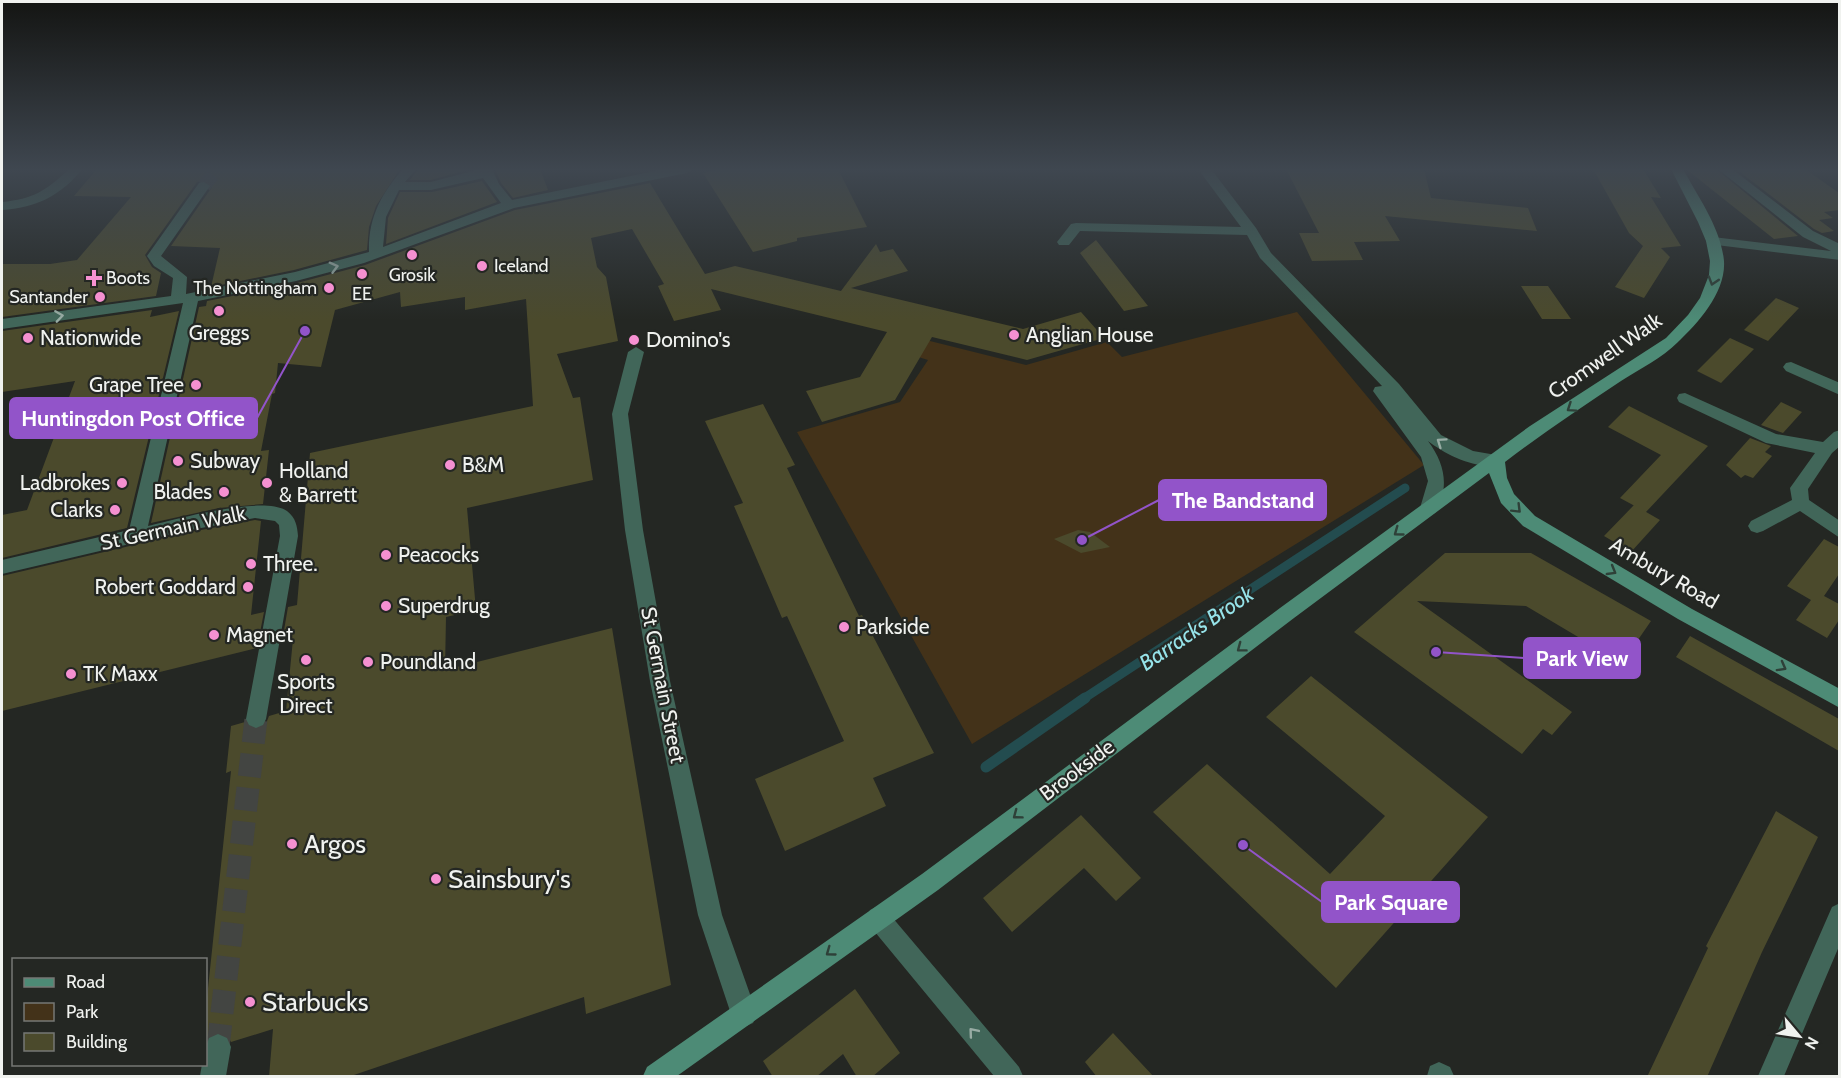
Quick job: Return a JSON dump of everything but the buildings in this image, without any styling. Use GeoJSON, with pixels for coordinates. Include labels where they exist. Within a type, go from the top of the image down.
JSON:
{"type":"FeatureCollection","features":[{"type":"Feature","properties":{"kind":"main road","name":"Cromwell Walk"},"geometry":{"type":"LineString","coordinates":[[1496,460],[1671,341],[1693,318],[1707,298],[1716,275],[1717,261],[1713,241],[1702,219]]}},
{"type":"Feature","properties":{"kind":"main road","name":"Brookside"},"geometry":{"type":"LineString","coordinates":[[656,1077],[930,882],[1496,460]]}},
{"type":"Feature","properties":{"kind":"main road","name":"Ambury Road"},"geometry":{"type":"LineString","coordinates":[[1496,460],[1498,478],[1507,498],[1529,520],[1685,614],[1839,699]]}},
{"type":"Feature","properties":{"kind":"street"},"geometry":{"type":"LineString","coordinates":[[137,535],[185,300],[180,277],[156,261],[154,256],[180,219]]}},
{"type":"Feature","properties":{"kind":"street"},"geometry":{"type":"LineString","coordinates":[[376,252],[378,219]]}},
{"type":"Feature","properties":{"kind":"street"},"geometry":{"type":"LineString","coordinates":[[2,339],[7,323],[185,300],[338,266],[464,219]]}},
{"type":"Feature","properties":{"kind":"street"},"geometry":{"type":"LineString","coordinates":[[1241,219],[1251,231],[1264,255],[1393,388],[1435,439],[1470,457],[1496,460]]}},
{"type":"Feature","properties":{"kind":"street"},"geometry":{"type":"LineString","coordinates":[[1789,219],[1808,234],[1839,250]]}},
{"type":"Feature","properties":{"kind":"street"},"geometry":{"type":"LineString","coordinates":[[1064,242],[1076,227],[1251,231]]}},
{"type":"Feature","properties":{"kind":"street"},"geometry":{"type":"LineString","coordinates":[[1713,241],[1839,256]]}},
{"type":"Feature","properties":{"kind":"street","name":"St Germain Street"},"geometry":{"type":"LineString","coordinates":[[636,352],[620,414],[634,530],[660,681],[710,915],[744,1014]]}},
{"type":"Feature","properties":{"kind":"street"},"geometry":{"type":"LineString","coordinates":[[1361,356],[1370,377],[1429,456],[1437,481],[1429,508]]}},
{"type":"Feature","properties":{"kind":"street"},"geometry":{"type":"LineString","coordinates":[[1791,367],[1839,390]]}},
{"type":"Feature","properties":{"kind":"street"},"geometry":{"type":"LineString","coordinates":[[1685,398],[1772,439],[1826,449]]}},
{"type":"Feature","properties":{"kind":"street"},"geometry":{"type":"LineString","coordinates":[[1839,436],[1826,449],[1798,488],[1801,503],[1839,531]]}},
{"type":"Feature","properties":{"kind":"street"},"geometry":{"type":"LineString","coordinates":[[1757,526],[1801,503]]}},
{"type":"Feature","properties":{"kind":"street","name":"St Germain Walk"},"geometry":{"type":"LineString","coordinates":[[2,567],[137,535],[255,511],[280,515],[288,523],[289,536],[256,719]]}},
{"type":"Feature","properties":{"kind":"street"},"geometry":{"type":"LineString","coordinates":[[1771,1077],[1839,915]]}},
{"type":"Feature","properties":{"kind":"street"},"geometry":{"type":"LineString","coordinates":[[878,918],[1010,1077]]}},
{"type":"Feature","properties":{"kind":"street"},"geometry":{"type":"LineString","coordinates":[[213,1077],[218,1047]]}},
{"type":"Feature","properties":{"kind":"green space"},"geometry":{"type":"Polygon","coordinates":[[[1297,312],[1424,465],[972,744],[797,432],[900,402],[928,360],[912,355],[922,339],[1026,365],[1107,342],[1122,357],[1297,312]]]}},
{"type":"Feature","properties":{"kind":"waterway","name":"Barracks Brook"},"geometry":{"type":"LineString","coordinates":[[1083,699],[1405,488]]}},
{"type":"Feature","properties":{"kind":"waterway","name":"Barracks Brook"},"geometry":{"type":"LineString","coordinates":[[986,767],[1085,698]]}},
{"type":"Feature","properties":{"kind":"tunnel"},"geometry":{"type":"LineString","coordinates":[[218,1047],[256,719]]}},
{"type":"Feature","properties":{"kind":"place","name":"Grosik"},"geometry":{"type":"Point","coordinates":[412,255]}},
{"type":"Feature","properties":{"kind":"place","name":"Iceland"},"geometry":{"type":"Point","coordinates":[482,266]}},
{"type":"Feature","properties":{"kind":"place","name":"EE"},"geometry":{"type":"Point","coordinates":[362,274]}},
{"type":"Feature","properties":{"kind":"place","name":"Boots"},"geometry":{"type":"Point","coordinates":[94,278]}},
{"type":"Feature","properties":{"kind":"place","name":"The Nottingham"},"geometry":{"type":"Point","coordinates":[329,288]}},
{"type":"Feature","properties":{"kind":"place","name":"Santander"},"geometry":{"type":"Point","coordinates":[100,297]}},
{"type":"Feature","properties":{"kind":"place","name":"Greggs"},"geometry":{"type":"Point","coordinates":[219,311]}},
{"type":"Feature","properties":{"kind":"place","name":"Huntingdon Post Office"},"geometry":{"type":"Point","coordinates":[305,331]}},
{"type":"Feature","properties":{"kind":"place","name":"Anglian House"},"geometry":{"type":"Point","coordinates":[1014,335]}},
{"type":"Feature","properties":{"kind":"place","name":"Nationwide"},"geometry":{"type":"Point","coordinates":[28,338]}},
{"type":"Feature","properties":{"kind":"place","name":"Domino's"},"geometry":{"type":"Point","coordinates":[634,340]}},
{"type":"Feature","properties":{"kind":"place","name":"Grape Tree"},"geometry":{"type":"Point","coordinates":[196,385]}},
{"type":"Feature","properties":{"kind":"place","name":"Subway"},"geometry":{"type":"Point","coordinates":[178,461]}},
{"type":"Feature","properties":{"kind":"place","name":"B&M"},"geometry":{"type":"Point","coordinates":[450,465]}},
{"type":"Feature","properties":{"kind":"place","name":"Ladbrokes"},"geometry":{"type":"Point","coordinates":[122,483]}},
{"type":"Feature","properties":{"kind":"place","name":"Holland & Barrett"},"geometry":{"type":"Point","coordinates":[267,483]}},
{"type":"Feature","properties":{"kind":"place","name":"Blades"},"geometry":{"type":"Point","coordinates":[224,492]}},
{"type":"Feature","properties":{"kind":"place","name":"Clarks"},"geometry":{"type":"Point","coordinates":[115,510]}},
{"type":"Feature","properties":{"kind":"place","name":"The Bandstand"},"geometry":{"type":"Point","coordinates":[1082,540]}},
{"type":"Feature","properties":{"kind":"place","name":"Peacocks"},"geometry":{"type":"Point","coordinates":[386,555]}},
{"type":"Feature","properties":{"kind":"place","name":"Three."},"geometry":{"type":"Point","coordinates":[251,564]}},
{"type":"Feature","properties":{"kind":"place","name":"Robert Goddard"},"geometry":{"type":"Point","coordinates":[248,587]}},
{"type":"Feature","properties":{"kind":"place","name":"Superdrug"},"geometry":{"type":"Point","coordinates":[386,606]}},
{"type":"Feature","properties":{"kind":"place","name":"Parkside"},"geometry":{"type":"Point","coordinates":[844,627]}},
{"type":"Feature","properties":{"kind":"place","name":"Magnet"},"geometry":{"type":"Point","coordinates":[214,635]}},
{"type":"Feature","properties":{"kind":"place","name":"Park View"},"geometry":{"type":"Point","coordinates":[1436,652]}},
{"type":"Feature","properties":{"kind":"place","name":"Sports Direct"},"geometry":{"type":"Point","coordinates":[306,660]}},
{"type":"Feature","properties":{"kind":"place","name":"Poundland"},"geometry":{"type":"Point","coordinates":[368,662]}},
{"type":"Feature","properties":{"kind":"place","name":"TK Maxx"},"geometry":{"type":"Point","coordinates":[71,674]}},
{"type":"Feature","properties":{"kind":"place","name":"Argos"},"geometry":{"type":"Point","coordinates":[292,844]}},
{"type":"Feature","properties":{"kind":"place","name":"Park Square"},"geometry":{"type":"Point","coordinates":[1243,845]}},
{"type":"Feature","properties":{"kind":"place","name":"Sainsbury's"},"geometry":{"type":"Point","coordinates":[436,879]}},
{"type":"Feature","properties":{"kind":"place","name":"Starbucks"},"geometry":{"type":"Point","coordinates":[250,1002]}}]}
